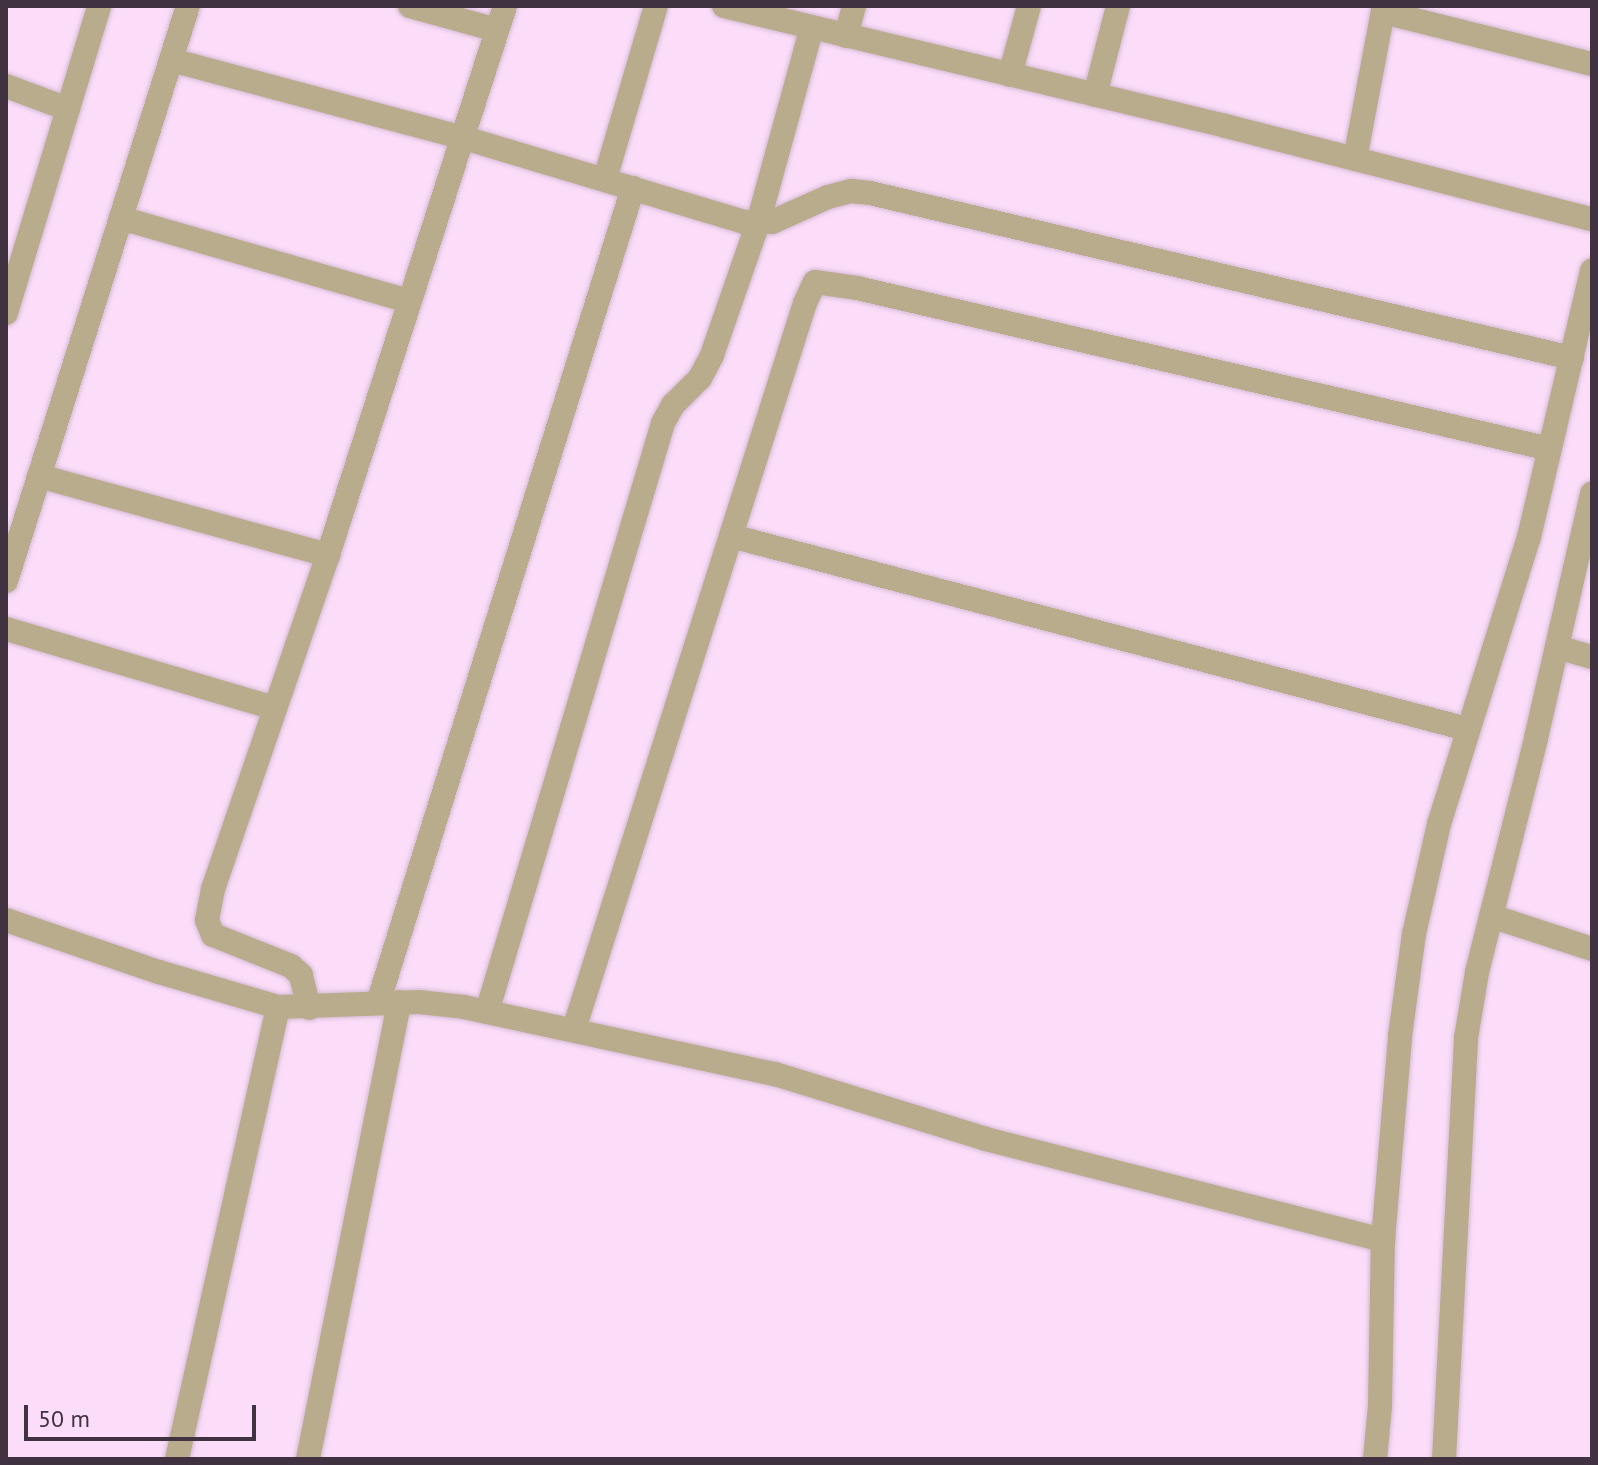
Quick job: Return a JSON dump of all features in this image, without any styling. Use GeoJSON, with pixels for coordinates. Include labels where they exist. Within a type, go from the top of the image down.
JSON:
{"type":"FeatureCollection","features":[{"type":"Feature","properties":{"kind":"street"},"geometry":{"type":"LineString","coordinates":[[6,313],[99,6]]}},
{"type":"Feature","properties":{"kind":"street"},"geometry":{"type":"LineString","coordinates":[[6,581],[188,6]]}},
{"type":"Feature","properties":{"kind":"street"},"geometry":{"type":"LineString","coordinates":[[410,6],[497,30]]}},
{"type":"Feature","properties":{"kind":"street"},"geometry":{"type":"LineString","coordinates":[[309,1008],[301,975],[291,966],[213,935],[207,920],[213,889],[328,555],[505,6]]}},
{"type":"Feature","properties":{"kind":"street"},"geometry":{"type":"LineString","coordinates":[[605,179],[656,6]]}},
{"type":"Feature","properties":{"kind":"street"},"geometry":{"type":"LineString","coordinates":[[724,6],[1592,219]]}},
{"type":"Feature","properties":{"kind":"street"},"geometry":{"type":"LineString","coordinates":[[846,36],[854,6]]}},
{"type":"Feature","properties":{"kind":"street"},"geometry":{"type":"LineString","coordinates":[[1010,75],[1029,6]]}},
{"type":"Feature","properties":{"kind":"street"},"geometry":{"type":"LineString","coordinates":[[1095,95],[1118,6]]}},
{"type":"Feature","properties":{"kind":"street"},"geometry":{"type":"LineString","coordinates":[[1355,159],[1384,9],[1592,64]]}},
{"type":"Feature","properties":{"kind":"street"},"geometry":{"type":"LineString","coordinates":[[487,1012],[663,423],[673,405],[700,378],[712,355],[758,223],[812,27]]}},
{"type":"Feature","properties":{"kind":"street"},"geometry":{"type":"LineString","coordinates":[[171,60],[461,137],[744,222],[758,223],[796,214],[828,197],[851,191],[870,193],[1572,358]]}},
{"type":"Feature","properties":{"kind":"street"},"geometry":{"type":"LineString","coordinates":[[6,86],[68,109]]}},
{"type":"Feature","properties":{"kind":"street"},"geometry":{"type":"LineString","coordinates":[[308,1459],[388,1002],[633,188]]}},
{"type":"Feature","properties":{"kind":"street"},"geometry":{"type":"LineString","coordinates":[[121,218],[409,301]]}},
{"type":"Feature","properties":{"kind":"street"},"geometry":{"type":"LineString","coordinates":[[1375,1459],[1380,1406],[1383,1240],[1400,1036],[1414,934],[1439,824],[1529,537],[1592,270]]}},
{"type":"Feature","properties":{"kind":"street"},"geometry":{"type":"LineString","coordinates":[[574,1029],[805,303],[812,286],[820,281],[1550,449]]}},
{"type":"Feature","properties":{"kind":"street"},"geometry":{"type":"LineString","coordinates":[[39,476],[328,555]]}},
{"type":"Feature","properties":{"kind":"street"},"geometry":{"type":"LineString","coordinates":[[1444,1459],[1466,1038],[1491,916],[1592,493]]}},
{"type":"Feature","properties":{"kind":"street"},"geometry":{"type":"LineString","coordinates":[[731,536],[1467,729]]}},
{"type":"Feature","properties":{"kind":"street"},"geometry":{"type":"LineString","coordinates":[[6,629],[275,708]]}},
{"type":"Feature","properties":{"kind":"street"},"geometry":{"type":"LineString","coordinates":[[1557,647],[1592,657]]}},
{"type":"Feature","properties":{"kind":"street"},"geometry":{"type":"LineString","coordinates":[[1491,916],[1592,949]]}},
{"type":"Feature","properties":{"kind":"street"},"geometry":{"type":"LineString","coordinates":[[6,920],[278,1007],[309,1008],[388,1002],[487,1012],[775,1074],[986,1139],[1383,1240]]}},
{"type":"Feature","properties":{"kind":"street"},"geometry":{"type":"LineString","coordinates":[[177,1459],[278,1007]]}}]}
